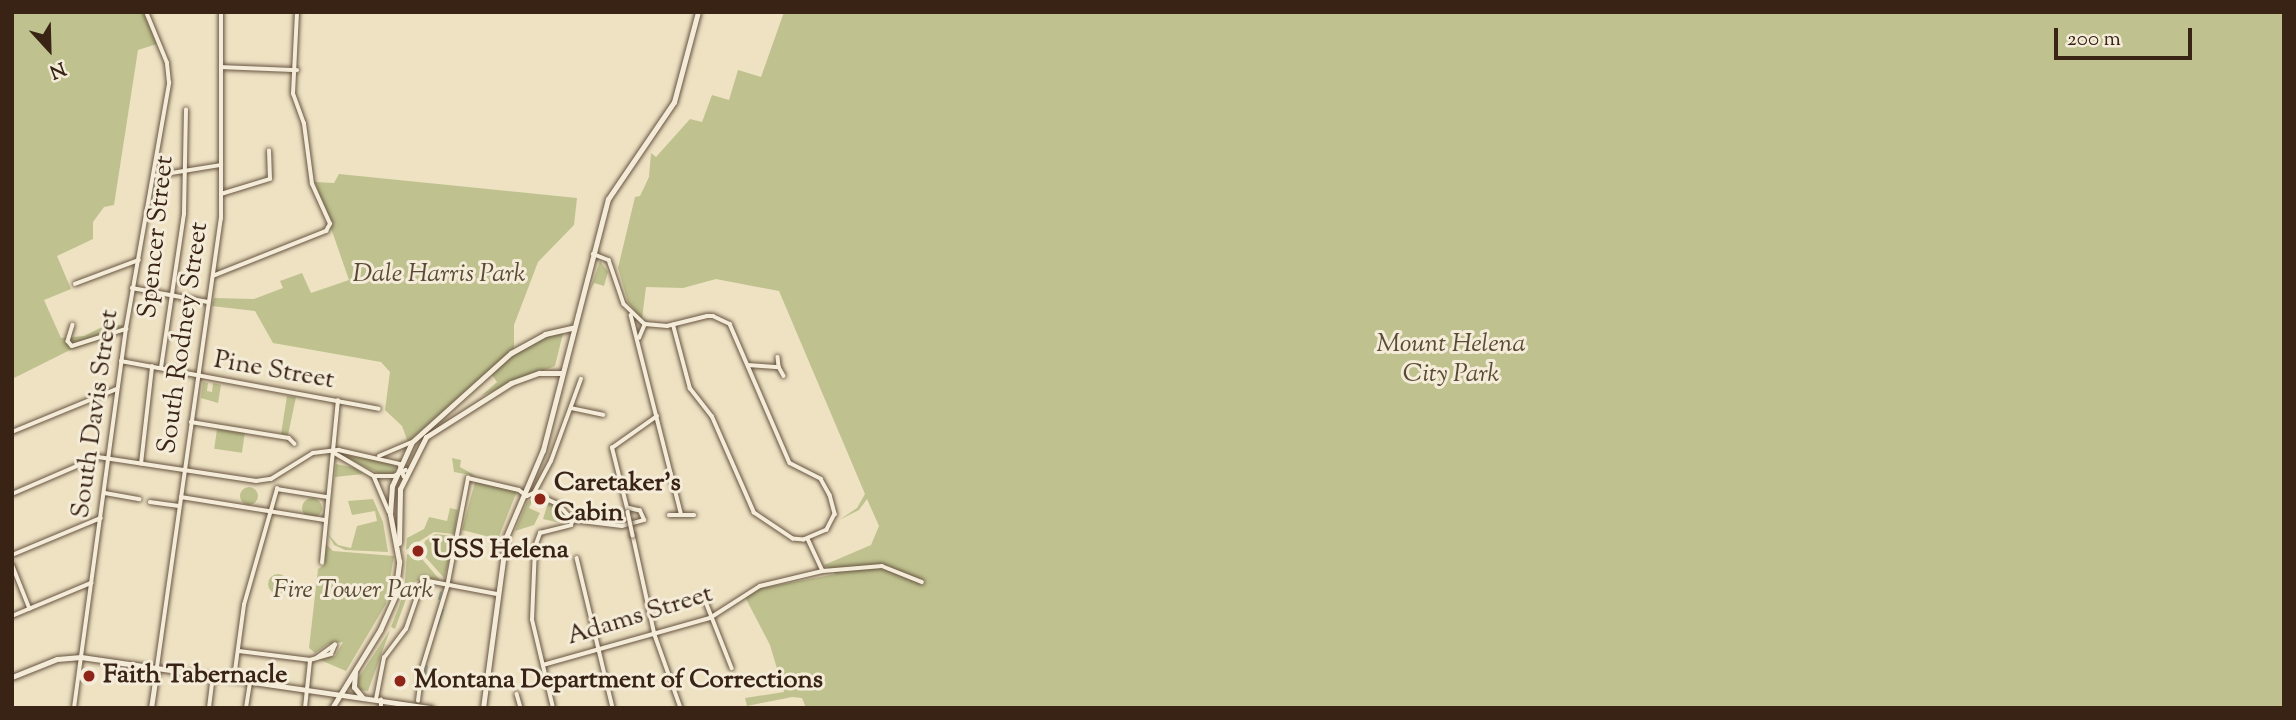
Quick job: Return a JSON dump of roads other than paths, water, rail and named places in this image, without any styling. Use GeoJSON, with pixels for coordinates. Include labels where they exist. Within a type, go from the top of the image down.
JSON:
{"type":"FeatureCollection","features":[{"type":"Feature","properties":{"kind":"street","name":"South Davis Street"},"geometry":{"type":"LineString","coordinates":[[74,708],[121,361],[169,74],[146,12]]}},
{"type":"Feature","properties":{"kind":"street","name":"South Rodney Street"},"geometry":{"type":"LineString","coordinates":[[157,668],[213,275],[221,194],[221,12]]}},
{"type":"Feature","properties":{"kind":"street"},"geometry":{"type":"LineString","coordinates":[[213,275],[326,230],[327,219],[312,184],[304,124],[293,93],[297,70],[297,12]]}},
{"type":"Feature","properties":{"kind":"street"},"geometry":{"type":"LineString","coordinates":[[483,708],[506,537],[543,450],[572,328],[614,186],[674,102],[698,12]]}},
{"type":"Feature","properties":{"kind":"street"},"geometry":{"type":"LineString","coordinates":[[221,67],[297,70]]}},
{"type":"Feature","properties":{"kind":"street","name":"Spencer Street"},"geometry":{"type":"LineString","coordinates":[[161,368],[184,214],[182,172],[186,110]]}},
{"type":"Feature","properties":{"kind":"street"},"geometry":{"type":"LineString","coordinates":[[221,194],[271,179],[268,151]]}},
{"type":"Feature","properties":{"kind":"street"},"geometry":{"type":"LineString","coordinates":[[153,176],[221,165]]}},
{"type":"Feature","properties":{"kind":"street"},"geometry":{"type":"LineString","coordinates":[[593,254],[609,260],[630,313],[681,513]]}},
{"type":"Feature","properties":{"kind":"street"},"geometry":{"type":"LineString","coordinates":[[75,284],[139,260]]}},
{"type":"Feature","properties":{"kind":"street"},"geometry":{"type":"LineString","coordinates":[[132,288],[208,302]]}},
{"type":"Feature","properties":{"kind":"street"},"geometry":{"type":"LineString","coordinates":[[630,313],[645,324],[673,325],[707,316],[723,318],[748,365],[790,463],[821,479],[832,500],[833,521],[808,539],[793,539],[754,513],[712,417],[690,389],[673,325]]}},
{"type":"Feature","properties":{"kind":"street"},"geometry":{"type":"LineString","coordinates":[[639,344],[645,324]]}},
{"type":"Feature","properties":{"kind":"street"},"geometry":{"type":"LineString","coordinates":[[72,325],[68,341],[72,346],[126,329]]}},
{"type":"Feature","properties":{"kind":"street"},"geometry":{"type":"LineString","coordinates":[[390,514],[394,476],[412,442],[511,353],[545,334],[572,328]]}},
{"type":"Feature","properties":{"kind":"street"},"geometry":{"type":"LineString","coordinates":[[778,357],[784,376]]}},
{"type":"Feature","properties":{"kind":"street","name":"Pine Street"},"geometry":{"type":"LineString","coordinates":[[121,361],[379,409]]}},
{"type":"Feature","properties":{"kind":"street"},"geometry":{"type":"LineString","coordinates":[[748,365],[779,367]]}},
{"type":"Feature","properties":{"kind":"street"},"geometry":{"type":"LineString","coordinates":[[141,464],[152,367]]}},
{"type":"Feature","properties":{"kind":"street"},"geometry":{"type":"LineString","coordinates":[[332,708],[391,610],[399,550],[397,504],[404,473],[426,437],[458,412],[512,383],[539,373],[561,373]]}},
{"type":"Feature","properties":{"kind":"street"},"geometry":{"type":"LineString","coordinates":[[536,494],[581,379]]}},
{"type":"Feature","properties":{"kind":"street"},"geometry":{"type":"LineString","coordinates":[[12,432],[118,389]]}},
{"type":"Feature","properties":{"kind":"street"},"geometry":{"type":"LineString","coordinates":[[322,563],[324,520],[338,401]]}},
{"type":"Feature","properties":{"kind":"street"},"geometry":{"type":"LineString","coordinates":[[571,408],[603,415]]}},
{"type":"Feature","properties":{"kind":"street"},"geometry":{"type":"LineString","coordinates":[[658,416],[613,444],[655,635],[681,708]]}},
{"type":"Feature","properties":{"kind":"street"},"geometry":{"type":"LineString","coordinates":[[191,422],[289,438],[295,444]]}},
{"type":"Feature","properties":{"kind":"street"},"geometry":{"type":"LineString","coordinates":[[376,456],[412,442]]}},
{"type":"Feature","properties":{"kind":"street"},"geometry":{"type":"LineString","coordinates":[[12,494],[97,457],[110,457],[183,473],[250,481],[275,477],[313,453],[333,452],[376,456],[400,464],[404,473]]}},
{"type":"Feature","properties":{"kind":"street"},"geometry":{"type":"LineString","coordinates":[[333,452],[374,475],[394,476],[404,473]]}},
{"type":"Feature","properties":{"kind":"street"},"geometry":{"type":"LineString","coordinates":[[374,475],[390,514],[399,550]]}},
{"type":"Feature","properties":{"kind":"street"},"geometry":{"type":"LineString","coordinates":[[421,705],[422,670],[447,585],[468,478],[523,494],[536,494],[558,504],[573,520],[622,526],[643,520],[640,511],[627,510]]}},
{"type":"Feature","properties":{"kind":"street"},"geometry":{"type":"LineString","coordinates":[[234,678],[244,605],[280,488],[327,497]]}},
{"type":"Feature","properties":{"kind":"street"},"geometry":{"type":"LineString","coordinates":[[105,493],[139,499]]}},
{"type":"Feature","properties":{"kind":"street"},"geometry":{"type":"LineString","coordinates":[[181,497],[324,520]]}},
{"type":"Feature","properties":{"kind":"street"},"geometry":{"type":"LineString","coordinates":[[150,502],[179,506]]}},
{"type":"Feature","properties":{"kind":"street"},"geometry":{"type":"LineString","coordinates":[[669,515],[694,515]]}},
{"type":"Feature","properties":{"kind":"street"},"geometry":{"type":"LineString","coordinates":[[12,555],[101,518]]}},
{"type":"Feature","properties":{"kind":"street"},"geometry":{"type":"LineString","coordinates":[[553,708],[532,607],[537,537],[561,528],[573,520]]}},
{"type":"Feature","properties":{"kind":"street"},"geometry":{"type":"LineString","coordinates":[[808,539],[823,571]]}},
{"type":"Feature","properties":{"kind":"street"},"geometry":{"type":"LineString","coordinates":[[577,558],[613,708]]}},
{"type":"Feature","properties":{"kind":"street"},"geometry":{"type":"LineString","coordinates":[[12,564],[30,609]]}},
{"type":"Feature","properties":{"kind":"street","name":"Adams Street"},"geometry":{"type":"LineString","coordinates":[[543,665],[710,618],[760,586],[823,571],[882,566],[922,582]]}},
{"type":"Feature","properties":{"kind":"street"},"geometry":{"type":"LineString","coordinates":[[381,708],[378,700],[384,657],[406,629],[423,580],[497,594]]}},
{"type":"Feature","properties":{"kind":"street"},"geometry":{"type":"LineString","coordinates":[[12,617],[91,583]]}},
{"type":"Feature","properties":{"kind":"street"},"geometry":{"type":"LineString","coordinates":[[706,602],[710,618],[732,668]]}},
{"type":"Feature","properties":{"kind":"street"},"geometry":{"type":"LineString","coordinates":[[239,651],[310,660],[317,658],[335,651],[335,645],[327,647],[317,658]]}},
{"type":"Feature","properties":{"kind":"street"},"geometry":{"type":"LineString","coordinates":[[12,677],[57,659],[81,657],[431,708]]}},
{"type":"Feature","properties":{"kind":"street"},"geometry":{"type":"LineString","coordinates":[[305,708],[310,660]]}},
{"type":"Feature","properties":{"kind":"street"},"geometry":{"type":"LineString","coordinates":[[151,708],[157,668]]}},
{"type":"Feature","properties":{"kind":"street"},"geometry":{"type":"LineString","coordinates":[[355,671],[354,687],[362,697]]}},
{"type":"Feature","properties":{"kind":"street"},"geometry":{"type":"LineString","coordinates":[[209,708],[213,676]]}},
{"type":"Feature","properties":{"kind":"street"},"geometry":{"type":"LineString","coordinates":[[246,708],[250,681]]}},
{"type":"Feature","properties":{"kind":"street"},"geometry":{"type":"LineString","coordinates":[[517,694],[521,708]]}},
{"type":"Feature","properties":{"kind":"waterway"},"geometry":{"type":"LineString","coordinates":[[439,599],[441,592]]}},
{"type":"Feature","properties":{"kind":"waterway"},"geometry":{"type":"LineString","coordinates":[[437,627],[443,610]]}},
{"type":"Feature","properties":{"kind":"waterway"},"geometry":{"type":"LineString","coordinates":[[425,678],[427,666]]}},
{"type":"Feature","properties":{"kind":"waterway"},"geometry":{"type":"LineString","coordinates":[[417,687],[419,677]]}},
{"type":"Feature","properties":{"kind":"place","name":"Caretaker's Cabin"},"geometry":{"type":"Point","coordinates":[540,499]}},
{"type":"Feature","properties":{"kind":"place","name":"USS Helena"},"geometry":{"type":"Point","coordinates":[418,551]}},
{"type":"Feature","properties":{"kind":"place","name":"Faith Tabernacle"},"geometry":{"type":"Point","coordinates":[89,676]}},
{"type":"Feature","properties":{"kind":"place","name":"Montana Department of Corrections"},"geometry":{"type":"Point","coordinates":[400,681]}},
{"type":"Feature","properties":{"kind":"park label","name":"Dale Harris Park"},"geometry":{"type":"Point","coordinates":[439,275]}},
{"type":"Feature","properties":{"kind":"park label","name":"Mount Helena City Park"},"geometry":{"type":"Point","coordinates":[1451,360]}},
{"type":"Feature","properties":{"kind":"park label","name":"Fire Tower Park"},"geometry":{"type":"Point","coordinates":[353,591]}}]}
